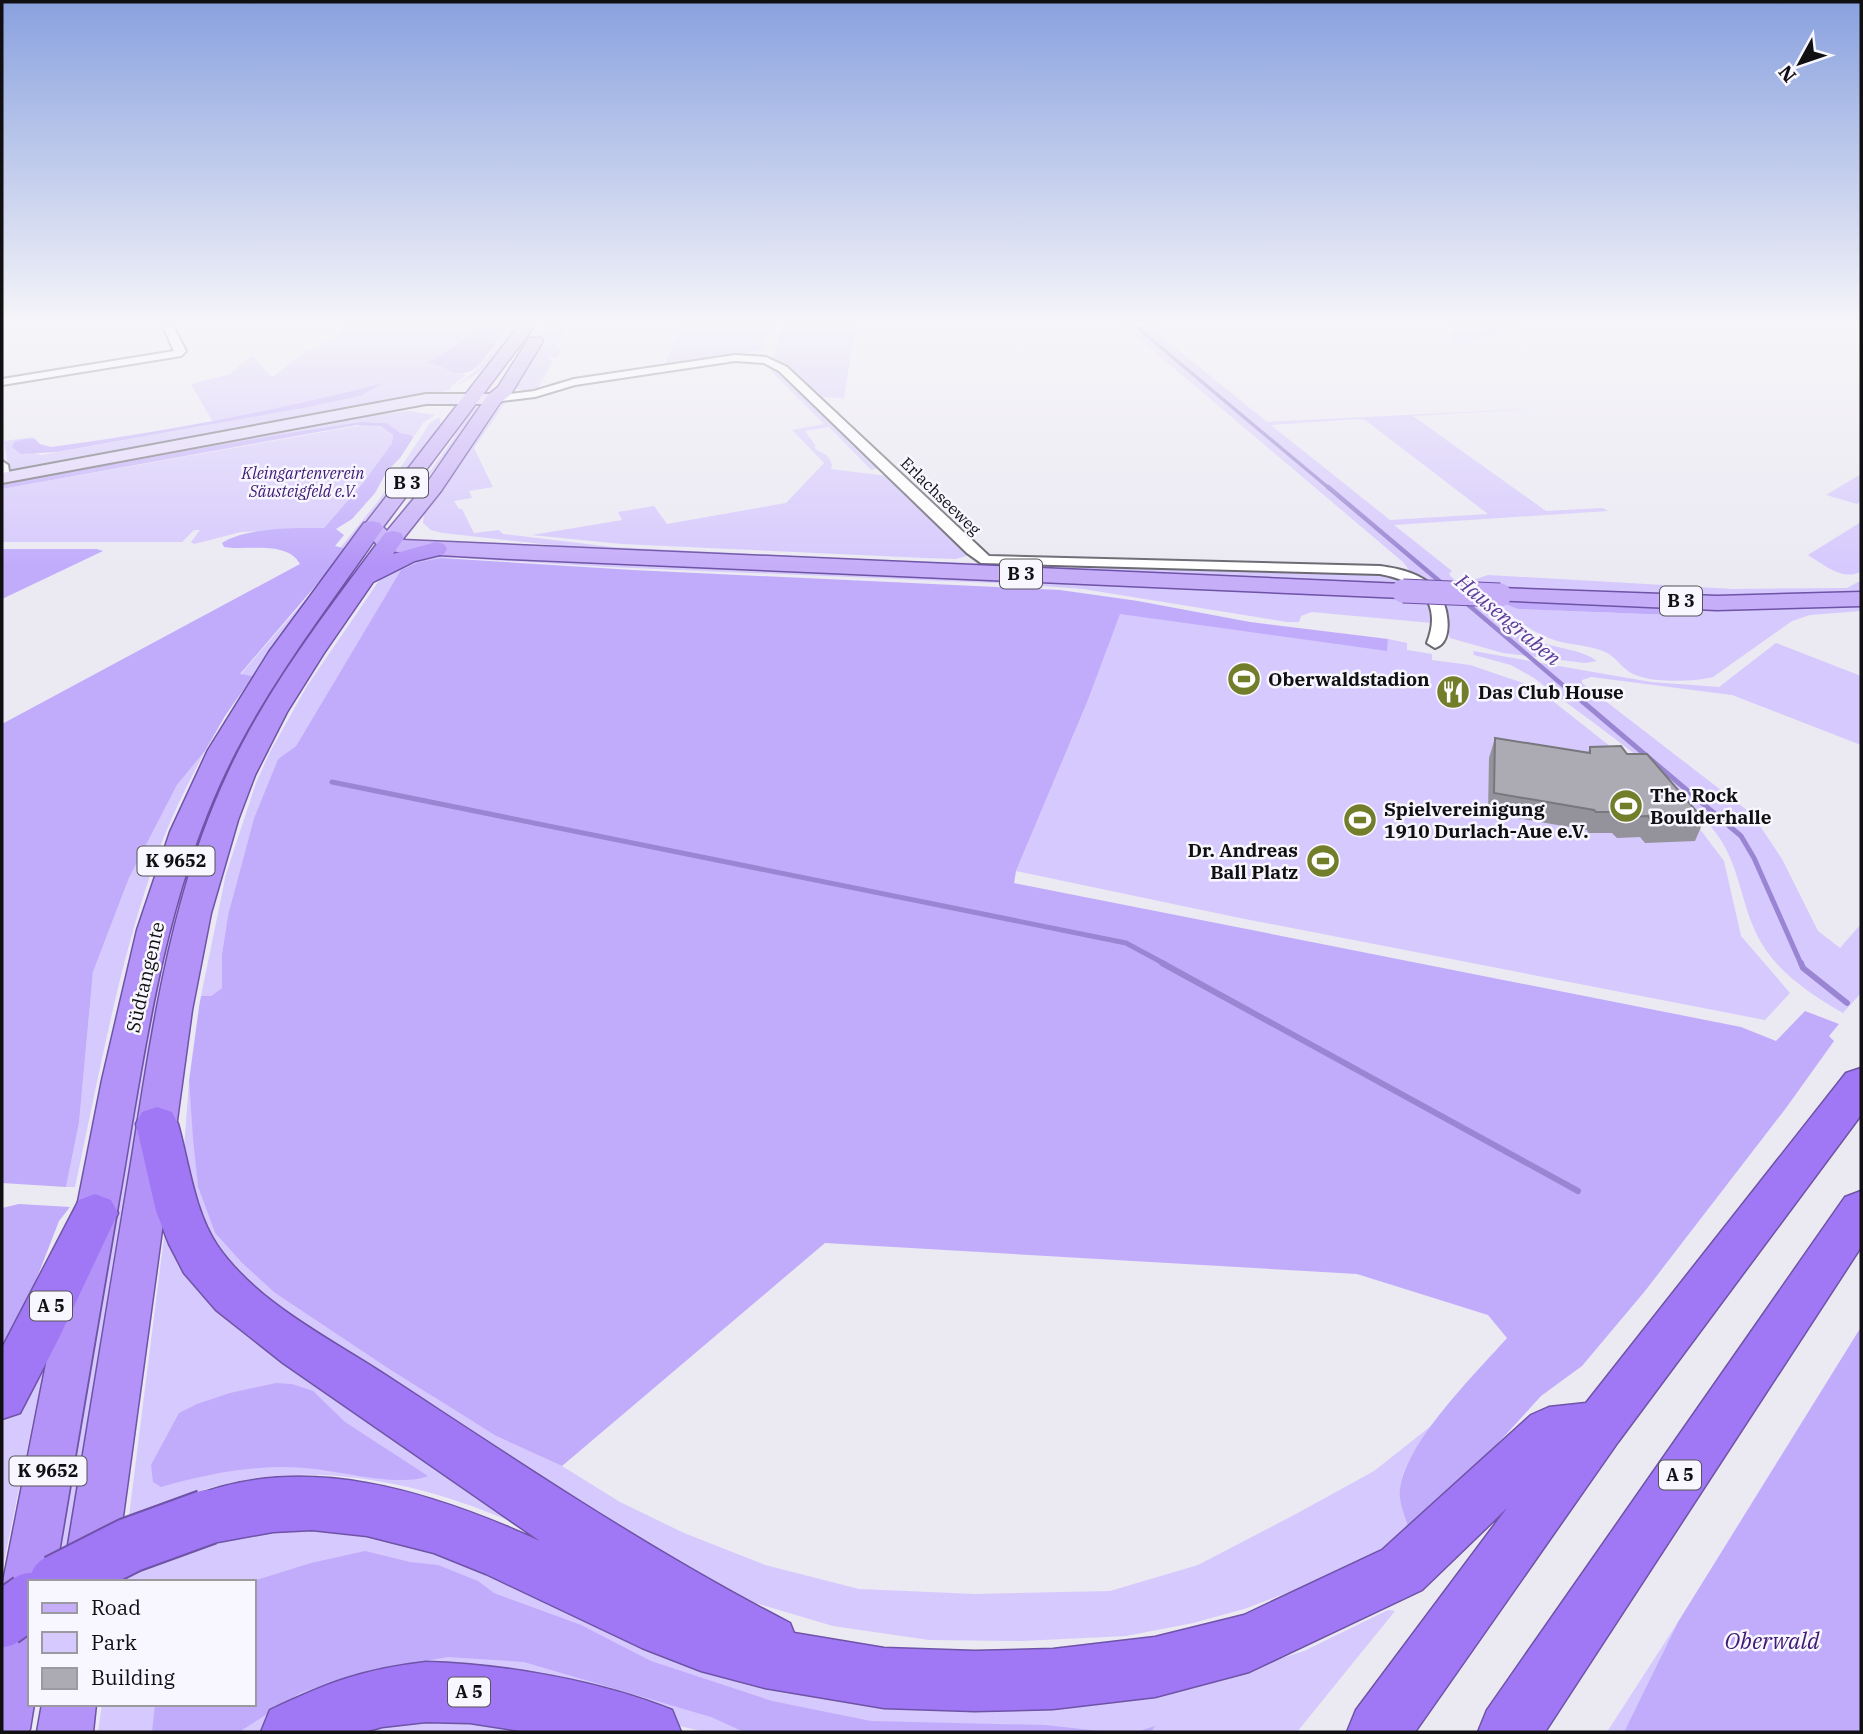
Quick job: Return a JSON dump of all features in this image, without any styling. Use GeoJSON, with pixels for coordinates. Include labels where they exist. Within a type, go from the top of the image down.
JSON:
{"type":"FeatureCollection","features":[{"type":"Feature","properties":{"kind":"highway","name":"Südtangente"},"geometry":{"type":"LineString","coordinates":[[29,1580],[96,1213],[158,916],[181,846],[205,785],[290,637],[384,537]]}},
{"type":"Feature","properties":{"kind":"highway"},"geometry":{"type":"LineString","coordinates":[[358,566],[396,560],[438,545]]}},
{"type":"Feature","properties":{"kind":"highway","name":"Südtangente"},"geometry":{"type":"LineString","coordinates":[[88,1580],[157,1124],[180,986],[197,907],[217,836],[240,776],[267,722],[358,566]]}},
{"type":"Feature","properties":{"kind":"highway"},"geometry":{"type":"LineString","coordinates":[[1378,1732],[1600,1425],[1861,1084]]}},
{"type":"Feature","properties":{"kind":"highway"},"geometry":{"type":"LineString","coordinates":[[157,1124],[184,1224],[201,1260],[227,1291],[293,1341],[589,1543],[704,1611],[810,1665]]}},
{"type":"Feature","properties":{"kind":"highway","name":"A 5"},"geometry":{"type":"LineString","coordinates":[[1508,1732],[1861,1210]]}},
{"type":"Feature","properties":{"kind":"highway","name":"A 5"},"geometry":{"type":"LineString","coordinates":[[2,1396],[42,1323],[96,1213]]}},
{"type":"Feature","properties":{"kind":"highway"},"geometry":{"type":"LineString","coordinates":[[61,1580],[127,1545],[207,1517],[273,1505],[312,1503],[403,1517],[501,1552],[701,1642],[765,1658],[884,1678],[975,1681],[1053,1679],[1155,1667],[1249,1643],[1402,1570],[1549,1432],[1600,1425]]}},
{"type":"Feature","properties":{"kind":"highway","name":"Südtangente"},"geometry":{"type":"LineString","coordinates":[[2,1729],[28,1586]]}},
{"type":"Feature","properties":{"kind":"highway"},"geometry":{"type":"LineString","coordinates":[[2,1620],[28,1601]]}},
{"type":"Feature","properties":{"kind":"highway","name":"A 5"},"geometry":{"type":"LineString","coordinates":[[292,1732],[350,1704],[441,1690],[486,1693],[650,1732]]}},
{"type":"Feature","properties":{"kind":"highway"},"geometry":{"type":"LineString","coordinates":[[65,1732],[69,1706]]}},
{"type":"Feature","properties":{"kind":"main road"},"geometry":{"type":"LineString","coordinates":[[2,473],[395,405]]}},
{"type":"Feature","properties":{"kind":"main road"},"geometry":{"type":"LineString","coordinates":[[338,416],[427,405]]}},
{"type":"Feature","properties":{"kind":"main road","name":"Südtangente"},"geometry":{"type":"LineString","coordinates":[[384,537],[454,421],[467,405]]}},
{"type":"Feature","properties":{"kind":"main road","name":"Südtangente"},"geometry":{"type":"LineString","coordinates":[[384,537],[412,515],[474,432],[490,405]]}},
{"type":"Feature","properties":{"kind":"main road"},"geometry":{"type":"LineString","coordinates":[[409,407],[440,414],[454,421]]}},
{"type":"Feature","properties":{"kind":"main road"},"geometry":{"type":"LineString","coordinates":[[412,515],[419,528],[438,545]]}},
{"type":"Feature","properties":{"kind":"main road","name":"B 3"},"geometry":{"type":"LineString","coordinates":[[384,537],[438,545],[562,554],[1404,591],[1717,603],[1861,599]]}},
{"type":"Feature","properties":{"kind":"street","name":"Erlachseeweg"},"geometry":{"type":"LineString","coordinates":[[821,405],[972,550],[986,560],[1380,570],[1405,574],[1431,592],[1439,608],[1439,632],[1435,643]]}},
{"type":"Feature","properties":{"kind":"green space"},"geometry":{"type":"Polygon","coordinates":[[[203,405],[379,405],[14,471],[8,467],[4,441],[33,437],[35,439],[14,442],[12,447],[42,455],[214,424],[203,405]]]}},
{"type":"Feature","properties":{"kind":"green space"},"geometry":{"type":"Polygon","coordinates":[[[293,405],[318,405],[57,452],[21,454],[12,447],[14,442],[25,439],[35,439],[40,444],[51,447],[293,405]]]}},
{"type":"Feature","properties":{"kind":"green space"},"geometry":{"type":"Polygon","coordinates":[[[504,405],[474,448],[493,487],[469,491],[472,498],[454,501],[459,509],[462,509],[474,533],[499,530],[503,534],[612,547],[896,561],[1383,573],[1414,585],[605,551],[443,533],[431,530],[423,523],[424,514],[504,405]]]}},
{"type":"Feature","properties":{"kind":"green space"},"geometry":{"type":"Polygon","coordinates":[[[805,405],[813,405],[879,468],[871,470],[829,427],[805,431],[816,446],[814,447],[827,455],[831,469],[888,476],[969,555],[956,559],[926,558],[622,544],[532,535],[622,520],[618,512],[654,506],[667,524],[786,503],[824,463],[792,430],[824,424],[805,405]]]}},
{"type":"Feature","properties":{"kind":"green space"},"geometry":{"type":"Polygon","coordinates":[[[1217,405],[1246,405],[1267,422],[1548,408],[1413,416],[1546,511],[1603,508],[1608,511],[1394,525],[1452,571],[1449,574],[1464,588],[1521,630],[1540,642],[1584,654],[1597,661],[1585,663],[1503,653],[1450,638],[1446,629],[1442,598],[1413,575],[1403,562],[1217,405]],[[1365,420],[1271,425],[1390,520],[1488,514],[1365,420]]]}},
{"type":"Feature","properties":{"kind":"green space"},"geometry":{"type":"Polygon","coordinates":[[[477,407],[475,414],[423,484],[415,502],[388,530],[454,438],[471,408],[477,407]]]}},
{"type":"Feature","properties":{"kind":"green space"},"geometry":{"type":"Polygon","coordinates":[[[408,411],[435,415],[423,423],[413,438],[411,435],[399,433],[387,423],[361,422],[2,482],[361,417],[408,411]]]}},
{"type":"Feature","properties":{"kind":"green space"},"geometry":{"type":"Polygon","coordinates":[[[439,417],[442,427],[347,549],[340,548],[379,500],[430,423],[439,417]]]}},
{"type":"Feature","properties":{"kind":"green space"},"geometry":{"type":"Polygon","coordinates":[[[361,422],[387,423],[400,433],[413,438],[400,458],[387,471],[375,493],[352,519],[336,529],[344,535],[335,546],[347,549],[240,674],[253,676],[205,751],[177,785],[129,878],[93,972],[79,1123],[66,1187],[2,1183],[2,724],[300,564],[286,552],[276,549],[224,547],[222,543],[257,531],[324,528],[363,483],[392,443],[393,435],[381,426],[357,425],[2,489],[2,482],[361,422]]]}},
{"type":"Feature","properties":{"kind":"green space","name":"Kleingartenverein Säusteigfeld e.V."},"geometry":{"type":"Polygon","coordinates":[[[368,424],[384,427],[393,435],[392,443],[363,483],[324,528],[241,532],[194,544],[191,542],[200,530],[194,530],[182,542],[2,542],[2,489],[368,424]]]}},
{"type":"Feature","properties":{"kind":"green space"},"geometry":{"type":"Polygon","coordinates":[[[1861,474],[1861,501],[1857,504],[1826,495],[1861,474]]]}},
{"type":"Feature","properties":{"kind":"green space"},"geometry":{"type":"Polygon","coordinates":[[[1861,522],[1860,572],[1840,573],[1808,555],[1861,522]]]}},
{"type":"Feature","properties":{"kind":"green space"},"geometry":{"type":"Polygon","coordinates":[[[2,549],[97,549],[103,551],[2,599],[2,549]]]}},
{"type":"Feature","properties":{"kind":"green space"},"geometry":{"type":"Polygon","coordinates":[[[372,552],[243,751],[67,1580],[50,1580],[138,1066],[175,900],[217,783],[260,703],[356,561],[372,552]]]}},
{"type":"Feature","properties":{"kind":"green space"},"geometry":{"type":"Polygon","coordinates":[[[433,553],[1430,597],[1433,607],[1432,623],[1312,612],[1301,616],[1299,622],[1287,622],[1083,589],[1017,584],[454,558],[419,562],[391,587],[296,746],[278,759],[254,818],[228,915],[222,954],[222,988],[211,996],[201,996],[226,874],[256,783],[270,752],[307,686],[385,572],[433,553]]]}},
{"type":"Feature","properties":{"kind":"green space"},"geometry":{"type":"Polygon","coordinates":[[[441,558],[1060,590],[1138,601],[1250,622],[1388,639],[1387,651],[1120,614],[1088,700],[1016,871],[1014,883],[1741,1027],[1776,1041],[1805,1011],[1839,1024],[1829,1036],[1834,1041],[1786,1108],[1645,1291],[1582,1366],[1541,1396],[1480,1463],[1409,1531],[1400,1494],[1405,1470],[1428,1430],[1444,1409],[1507,1338],[1488,1315],[1357,1274],[825,1243],[562,1466],[496,1436],[275,1293],[242,1263],[215,1233],[198,1187],[189,1081],[199,1007],[201,996],[211,996],[222,988],[222,954],[228,915],[254,818],[278,759],[296,746],[401,570],[419,562],[441,558]]]}},
{"type":"Feature","properties":{"kind":"green space"},"geometry":{"type":"Polygon","coordinates":[[[1488,575],[1733,589],[1847,588],[1861,582],[1861,595],[1735,599],[1477,587],[1470,581],[1488,575]]]}},
{"type":"Feature","properties":{"kind":"green space"},"geometry":{"type":"Polygon","coordinates":[[[319,584],[253,676],[240,675],[319,584]]]}},
{"type":"Feature","properties":{"kind":"green space"},"geometry":{"type":"Polygon","coordinates":[[[1492,600],[1508,601],[1518,609],[1696,616],[1691,606],[1861,605],[1861,611],[1810,615],[1792,621],[1713,677],[1670,681],[1636,675],[1603,651],[1541,635],[1492,600]]]}},
{"type":"Feature","properties":{"kind":"green space"},"geometry":{"type":"Polygon","coordinates":[[[1508,601],[1691,606],[1697,616],[1518,609],[1505,604],[1508,601]]]}},
{"type":"Feature","properties":{"kind":"green space","name":"Spielvereinigung 1910 Durlach-Aue e.V."},"geometry":{"type":"Polygon","coordinates":[[[1121,610],[1388,643],[1388,639],[1407,643],[1407,650],[1432,654],[1432,660],[1470,665],[1535,687],[1677,799],[1724,861],[1741,936],[1790,993],[1765,1020],[1240,918],[1016,871],[1088,700],[1121,610]]]}},
{"type":"Feature","properties":{"kind":"green space"},"geometry":{"type":"Polygon","coordinates":[[[1776,643],[1861,676],[1861,745],[1732,695],[1591,677],[1582,680],[1582,683],[1752,814],[1782,859],[1818,931],[1840,948],[1861,924],[1861,993],[1843,1013],[1790,977],[1769,954],[1753,926],[1734,866],[1723,844],[1677,791],[1630,751],[1534,678],[1511,665],[1474,655],[1473,651],[1651,682],[1719,687],[1776,643]]]}},
{"type":"Feature","properties":{"kind":"green space"},"geometry":{"type":"Polygon","coordinates":[[[205,751],[164,837],[140,906],[109,1026],[75,1187],[66,1187],[79,1123],[93,972],[129,878],[177,785],[205,751]]]}},
{"type":"Feature","properties":{"kind":"green space"},"geometry":{"type":"Polygon","coordinates":[[[189,1081],[198,1187],[215,1233],[242,1263],[275,1293],[496,1436],[562,1466],[620,1502],[684,1533],[765,1565],[859,1589],[975,1594],[1110,1591],[1198,1565],[1374,1471],[1431,1426],[1411,1458],[1401,1483],[1401,1501],[1409,1531],[1378,1551],[1321,1580],[1244,1609],[1193,1623],[1126,1636],[1022,1641],[929,1640],[833,1626],[708,1589],[278,1313],[213,1254],[183,1163],[189,1081]]]}},
{"type":"Feature","properties":{"kind":"green space"},"geometry":{"type":"Polygon","coordinates":[[[19,1204],[70,1207],[59,1221],[16,1332],[2,1357],[2,1208],[19,1204]]]}},
{"type":"Feature","properties":{"kind":"green space"},"geometry":{"type":"Polygon","coordinates":[[[166,1221],[521,1526],[425,1491],[359,1478],[325,1475],[257,1478],[224,1484],[129,1516],[166,1221]]]}},
{"type":"Feature","properties":{"kind":"green space","name":"Oberwald"},"geometry":{"type":"Polygon","coordinates":[[[1861,1327],[1861,1732],[1624,1732],[1678,1622],[1861,1327]]]}},
{"type":"Feature","properties":{"kind":"green space"},"geometry":{"type":"Polygon","coordinates":[[[49,1344],[2,1571],[2,1417],[49,1344]]]}},
{"type":"Feature","properties":{"kind":"green space"},"geometry":{"type":"Polygon","coordinates":[[[276,1383],[292,1384],[313,1391],[345,1422],[428,1476],[401,1480],[305,1468],[269,1467],[214,1474],[161,1487],[153,1482],[151,1465],[179,1413],[230,1393],[276,1383]]]}},
{"type":"Feature","properties":{"kind":"green space"},"geometry":{"type":"Polygon","coordinates":[[[273,1525],[386,1532],[456,1556],[647,1644],[1203,1683],[1304,1651],[1388,1610],[1395,1611],[1297,1732],[705,1732],[540,1693],[297,1717],[273,1732],[98,1732],[102,1706],[256,1706],[256,1580],[119,1580],[120,1570],[273,1525]]]}},
{"type":"Feature","properties":{"kind":"green space"},"geometry":{"type":"Polygon","coordinates":[[[365,1551],[410,1562],[438,1565],[478,1581],[494,1593],[581,1625],[651,1661],[772,1701],[871,1721],[1045,1725],[1100,1731],[1140,1731],[1155,1726],[1151,1732],[744,1732],[711,1717],[524,1662],[448,1657],[366,1671],[300,1693],[239,1732],[152,1732],[155,1706],[256,1706],[256,1580],[311,1563],[365,1551]]]}},
{"type":"Feature","properties":{"kind":"green space"},"geometry":{"type":"Polygon","coordinates":[[[1678,1622],[1624,1732],[1607,1732],[1678,1622]]]}},
{"type":"Feature","properties":{"kind":"green space"},"geometry":{"type":"Polygon","coordinates":[[[499,1715],[565,1732],[326,1732],[368,1716],[499,1715]]]}},
{"type":"Feature","properties":{"kind":"building"},"geometry":{"type":"Polygon","coordinates":[[[1495,738],[1590,753],[1590,747],[1621,746],[1627,754],[1647,754],[1704,820],[1653,822],[1648,816],[1625,817],[1620,812],[1596,812],[1494,793],[1495,738]]]}},
{"type":"Feature","properties":{"kind":"waterway","name":"Hausengraben"},"geometry":{"type":"LineString","coordinates":[[1230,405],[1330,489]]}},
{"type":"Feature","properties":{"kind":"waterway","name":"Hausengraben"},"geometry":{"type":"LineString","coordinates":[[1328,487],[1444,585]]}},
{"type":"Feature","properties":{"kind":"waterway","name":"Hausengraben"},"geometry":{"type":"LineString","coordinates":[[1465,602],[1578,698]]}},
{"type":"Feature","properties":{"kind":"waterway","name":"Hausengraben"},"geometry":{"type":"LineString","coordinates":[[1576,696],[1741,836],[1754,858],[1801,964]]}},
{"type":"Feature","properties":{"kind":"waterway"},"geometry":{"type":"LineString","coordinates":[[332,782],[1126,943],[1165,964]]}},
{"type":"Feature","properties":{"kind":"waterway"},"geometry":{"type":"LineString","coordinates":[[1162,963],[1578,1191]]}},
{"type":"Feature","properties":{"kind":"waterway","name":"Hausengraben"},"geometry":{"type":"LineString","coordinates":[[1801,963],[1803,968],[1847,1003]]}},
{"type":"Feature","properties":{"kind":"place","name":"Oberwaldstadion"},"geometry":{"type":"Point","coordinates":[1244,679]}},
{"type":"Feature","properties":{"kind":"place","name":"Das Club House"},"geometry":{"type":"Point","coordinates":[1453,692]}},
{"type":"Feature","properties":{"kind":"place","name":"The Rock Boulderhalle"},"geometry":{"type":"Point","coordinates":[1626,806]}},
{"type":"Feature","properties":{"kind":"place","name":"Spielvereinigung 1910 Durlach-Aue e.V."},"geometry":{"type":"Point","coordinates":[1360,820]}},
{"type":"Feature","properties":{"kind":"place","name":"Dr. Andreas Ball Platz"},"geometry":{"type":"Point","coordinates":[1323,861]}}]}
